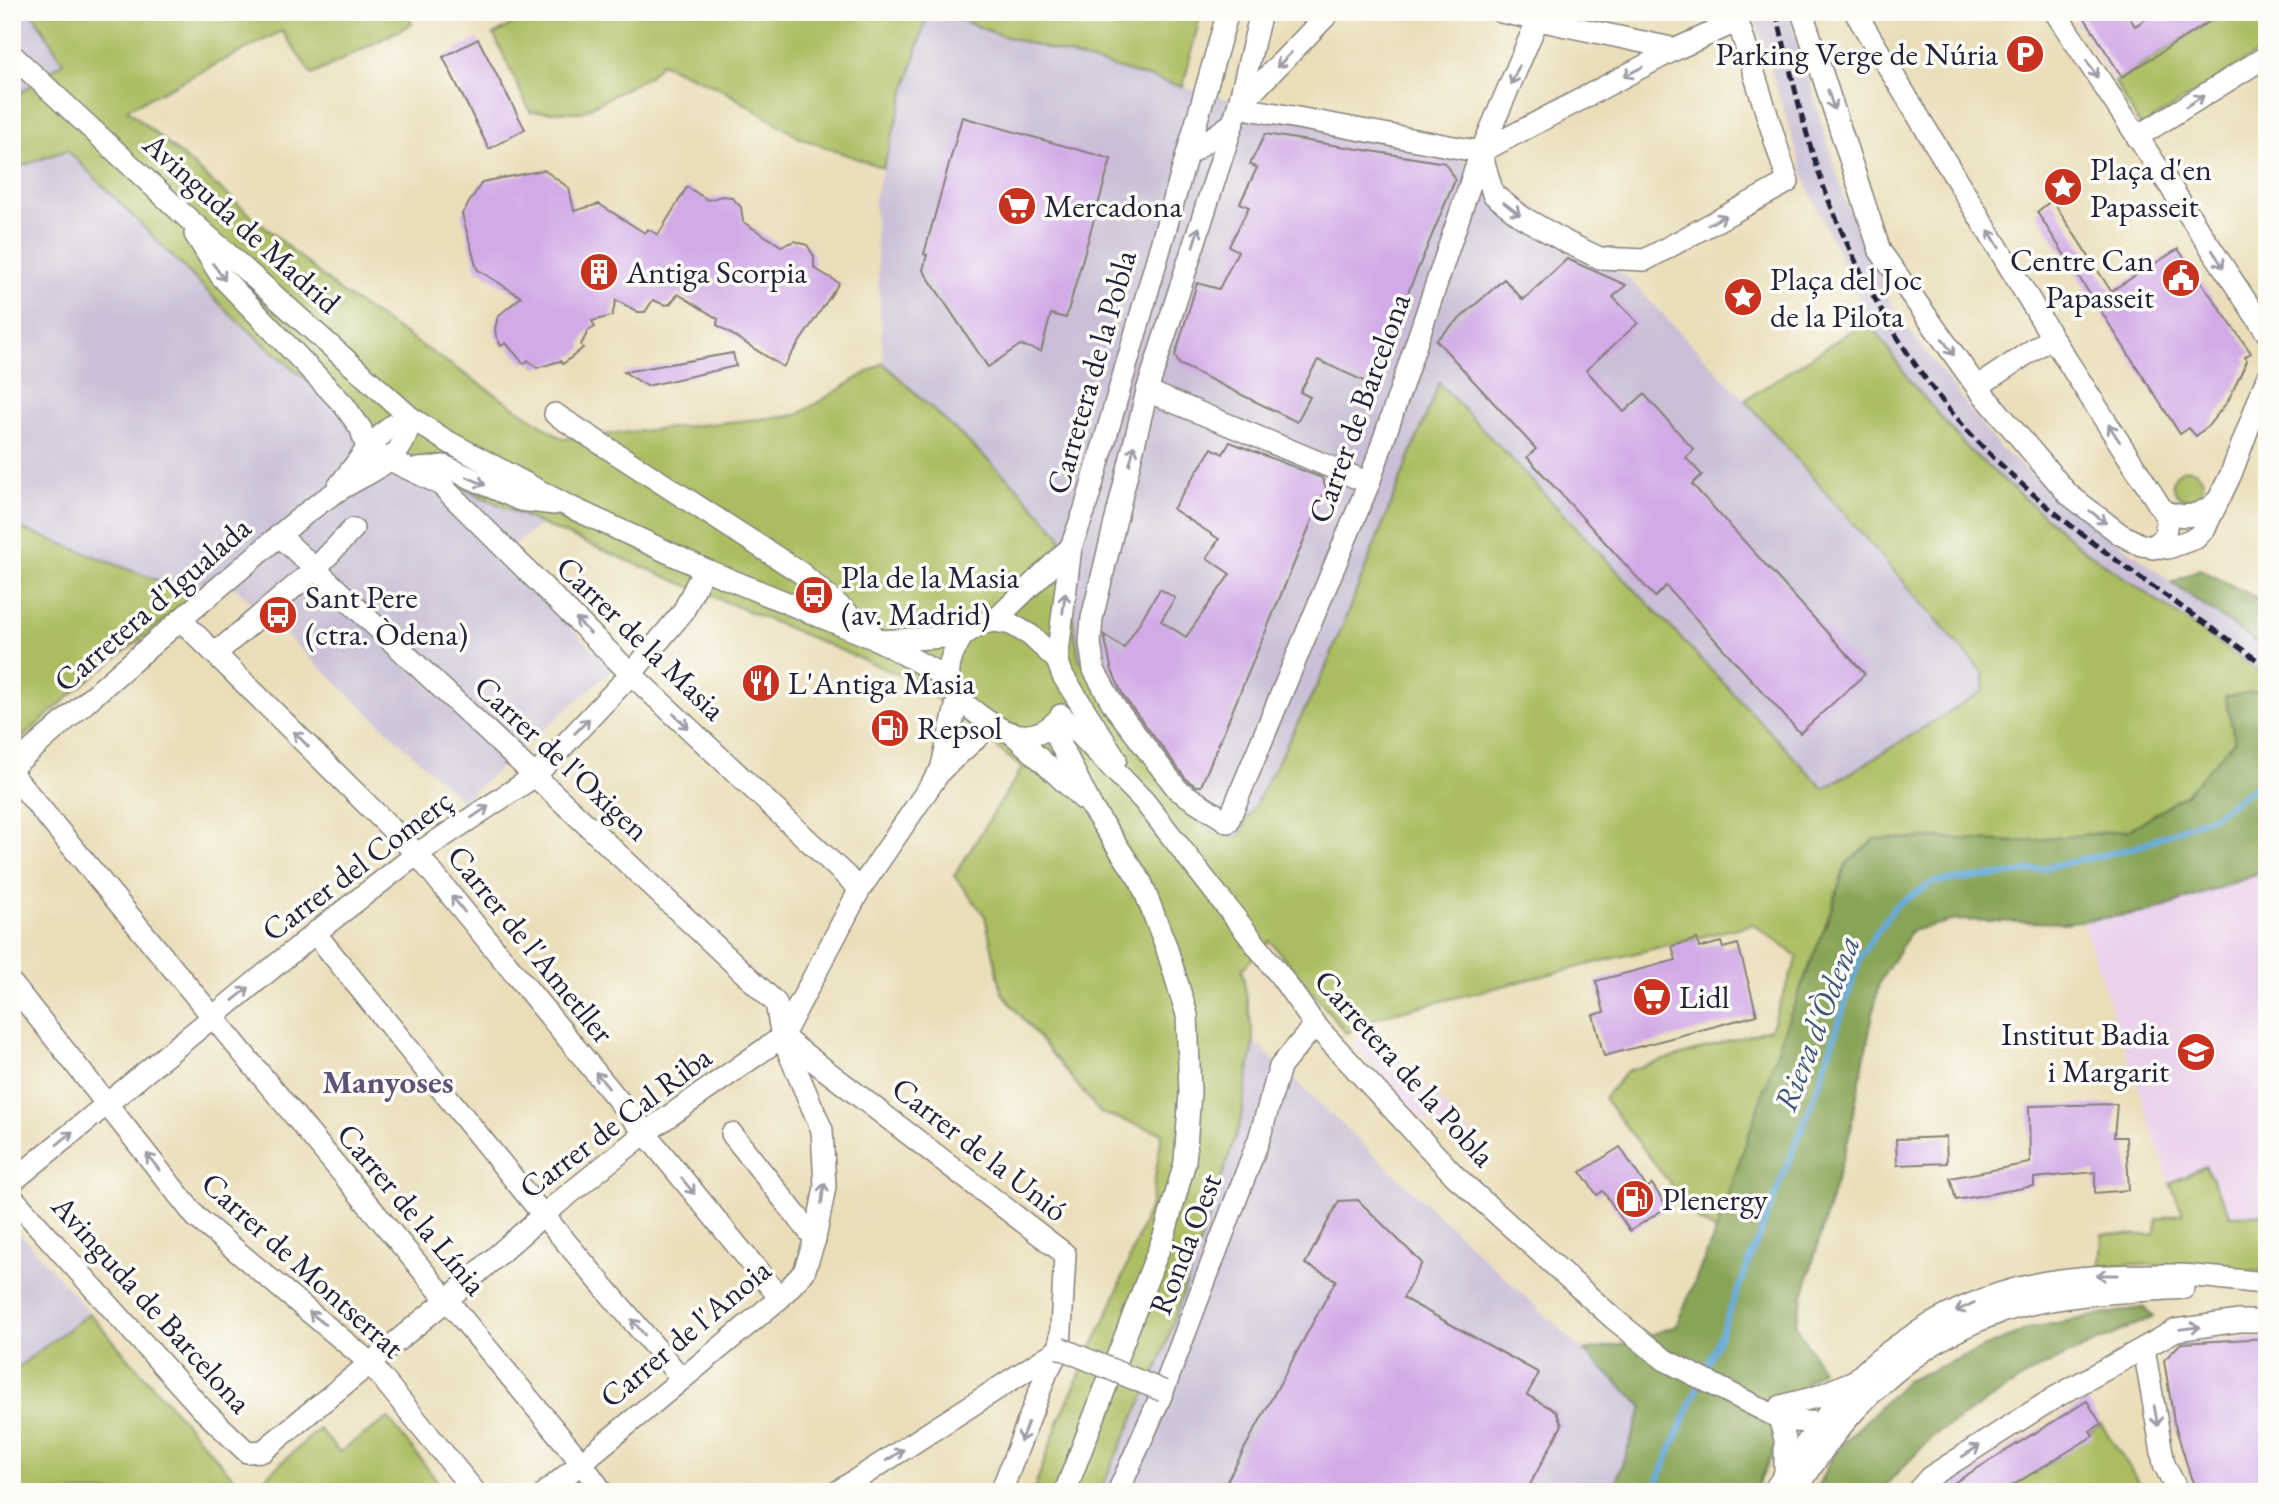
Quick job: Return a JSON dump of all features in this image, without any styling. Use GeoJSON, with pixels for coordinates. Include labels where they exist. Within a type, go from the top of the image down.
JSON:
{"type":"FeatureCollection","features":[{"type":"Feature","properties":{"kind":"street","name":"Carretera de la Pobla"},"geometry":{"type":"LineString","coordinates":[[1060,668],[1071,547],[1085,509],[1228,12]]}},
{"type":"Feature","properties":{"kind":"street"},"geometry":{"type":"LineString","coordinates":[[1085,509],[1116,522],[1147,391],[1235,115],[1261,12]]}},
{"type":"Feature","properties":{"kind":"street"},"geometry":{"type":"LineString","coordinates":[[1187,155],[1235,115],[1330,12]]}},
{"type":"Feature","properties":{"kind":"street"},"geometry":{"type":"LineString","coordinates":[[1501,12],[1540,16],[1676,49]]}},
{"type":"Feature","properties":{"kind":"street"},"geometry":{"type":"LineString","coordinates":[[1802,12],[1880,251],[1977,387],[2068,494],[2135,543],[2153,548],[2168,548],[2196,538],[2205,528],[2231,474],[2267,378]]}},
{"type":"Feature","properties":{"kind":"street"},"geometry":{"type":"LineString","coordinates":[[1855,12],[2052,337],[2163,511],[2166,519],[2165,536],[2153,548]]}},
{"type":"Feature","properties":{"kind":"street"},"geometry":{"type":"LineString","coordinates":[[2055,12],[2267,333]]}},
{"type":"Feature","properties":{"kind":"street","name":"Carrer de Barcelona"},"geometry":{"type":"LineString","coordinates":[[1116,522],[1092,618],[1090,643],[1094,670],[1114,706],[1178,790],[1228,822],[1369,483],[1481,152],[1540,16]]}},
{"type":"Feature","properties":{"kind":"street"},"geometry":{"type":"LineString","coordinates":[[1235,115],[1481,152],[1737,16],[1788,181],[1644,260],[1600,258],[1522,217],[1493,194],[1481,152]]}},
{"type":"Feature","properties":{"kind":"street","name":"Avinguda de Madrid"},"geometry":{"type":"LineString","coordinates":[[12,55],[22,77],[183,214],[410,417],[445,440],[566,505],[704,569],[880,640]]}},
{"type":"Feature","properties":{"kind":"street"},"geometry":{"type":"LineString","coordinates":[[2137,137],[2267,56]]}},
{"type":"Feature","properties":{"kind":"street"},"geometry":{"type":"LineString","coordinates":[[183,214],[220,276],[344,405],[361,429],[367,449],[384,464]]}},
{"type":"Feature","properties":{"kind":"street"},"geometry":{"type":"LineString","coordinates":[[1977,387],[2052,337]]}},
{"type":"Feature","properties":{"kind":"street"},"geometry":{"type":"LineString","coordinates":[[1147,391],[1369,483]]}},
{"type":"Feature","properties":{"kind":"street"},"geometry":{"type":"LineString","coordinates":[[555,414],[802,573],[880,640],[949,678]]}},
{"type":"Feature","properties":{"kind":"street","name":"Carretera d'Igualada"},"geometry":{"type":"LineString","coordinates":[[335,492],[367,449],[390,427],[410,417]]}},
{"type":"Feature","properties":{"kind":"street","name":"Carretera d'Igualada"},"geometry":{"type":"LineString","coordinates":[[12,767],[279,536],[335,492],[384,464],[409,433],[410,417]]}},
{"type":"Feature","properties":{"kind":"street","name":"Carretera d'Igualada"},"geometry":{"type":"LineString","coordinates":[[384,464],[411,470],[444,466],[520,500],[566,505]]}},
{"type":"Feature","properties":{"kind":"street","name":"Carrer de la Masia"},"geometry":{"type":"LineString","coordinates":[[411,470],[440,484],[631,674],[860,889]]}},
{"type":"Feature","properties":{"kind":"street"},"geometry":{"type":"LineString","coordinates":[[2163,511],[2188,516],[2204,512],[2217,501]]}},
{"type":"Feature","properties":{"kind":"street"},"geometry":{"type":"LineString","coordinates":[[215,654],[315,569],[353,529]]}},
{"type":"Feature","properties":{"kind":"street","name":"Carrer de l'Oxigen"},"geometry":{"type":"LineString","coordinates":[[279,536],[776,1003],[782,1037]]}},
{"type":"Feature","properties":{"kind":"street","name":"Carretera de la Pobla"},"geometry":{"type":"LineString","coordinates":[[994,621],[1071,547]]}},
{"type":"Feature","properties":{"kind":"street","name":"Carrer del Comerç"},"geometry":{"type":"LineString","coordinates":[[12,1182],[315,933],[417,854],[535,776],[631,674],[683,612],[704,569]]}},
{"type":"Feature","properties":{"kind":"street","name":"Carrer de l'Ametller"},"geometry":{"type":"LineString","coordinates":[[181,620],[417,854],[780,1298]]}},
{"type":"Feature","properties":{"kind":"street"},"geometry":{"type":"LineString","coordinates":[[1093,808],[1013,734],[991,725],[958,698],[949,678],[951,658],[962,636],[980,624],[994,621],[1011,624],[1030,635],[1060,668],[1144,802]]}},
{"type":"Feature","properties":{"kind":"street"},"geometry":{"type":"LineString","coordinates":[[880,640],[962,636]]}},
{"type":"Feature","properties":{"kind":"street"},"geometry":{"type":"LineString","coordinates":[[1060,668],[1065,698],[1057,721],[1093,808],[1141,882],[1166,946],[1187,1015],[1190,1092],[1185,1163],[1164,1236],[1065,1492]]}},
{"type":"Feature","properties":{"kind":"street","name":"Carrer de Cal Riba"},"geometry":{"type":"LineString","coordinates":[[941,770],[958,698]]}},
{"type":"Feature","properties":{"kind":"street","name":"Carretera de la Pobla"},"geometry":{"type":"LineString","coordinates":[[1057,721],[1144,802],[1315,1024],[1455,1176],[1614,1319],[1675,1367],[1755,1404],[1780,1412],[1793,1422],[1821,1423]]}},
{"type":"Feature","properties":{"kind":"street"},"geometry":{"type":"LineString","coordinates":[[1013,734],[1033,734],[1057,721]]}},
{"type":"Feature","properties":{"kind":"street","name":"Carrer de Cal Riba"},"geometry":{"type":"LineString","coordinates":[[247,1452],[263,1451],[447,1300],[543,1215],[645,1133],[782,1037],[860,889],[941,770],[991,725]]}},
{"type":"Feature","properties":{"kind":"street","name":"Carrer de la Línia"},"geometry":{"type":"LineString","coordinates":[[12,774],[581,1462],[602,1492]]}},
{"type":"Feature","properties":{"kind":"street"},"geometry":{"type":"LineString","coordinates":[[315,933],[543,1215],[682,1379]]}},
{"type":"Feature","properties":{"kind":"street","name":"Carrer de Montserrat"},"geometry":{"type":"LineString","coordinates":[[12,984],[196,1217],[369,1362],[475,1492]]}},
{"type":"Feature","properties":{"kind":"street","name":"Ronda Oest"},"geometry":{"type":"LineString","coordinates":[[1118,1492],[1163,1391],[1259,1139],[1280,1067],[1315,1024]]}},
{"type":"Feature","properties":{"kind":"street","name":"Carrer de l'Anoia"},"geometry":{"type":"LineString","coordinates":[[546,1492],[780,1298],[804,1272],[815,1238],[825,1187],[822,1130],[782,1037]]}},
{"type":"Feature","properties":{"kind":"street","name":"Carrer de la Unió"},"geometry":{"type":"LineString","coordinates":[[782,1037],[1065,1254],[1059,1348],[1047,1371],[1001,1492]]}},
{"type":"Feature","properties":{"kind":"street"},"geometry":{"type":"LineString","coordinates":[[732,1134],[815,1238]]}},
{"type":"Feature","properties":{"kind":"street","name":"Avinguda de Barcelona"},"geometry":{"type":"LineString","coordinates":[[12,1197],[202,1409],[247,1452]]}},
{"type":"Feature","properties":{"kind":"street"},"geometry":{"type":"LineString","coordinates":[[1773,1492],[1790,1483],[1812,1463],[1892,1349],[1972,1303],[2029,1284],[2107,1275],[2171,1275],[2258,1282]]}},
{"type":"Feature","properties":{"kind":"street"},"geometry":{"type":"LineString","coordinates":[[1917,1492],[1930,1477],[2054,1398],[2176,1330],[2239,1321],[2267,1321]]}},
{"type":"Feature","properties":{"kind":"street"},"geometry":{"type":"LineString","coordinates":[[837,1492],[1059,1348],[1163,1391]]}},
{"type":"Feature","properties":{"kind":"street"},"geometry":{"type":"LineString","coordinates":[[2144,1349],[2164,1464],[2178,1492]]}},
{"type":"Feature","properties":{"kind":"street"},"geometry":{"type":"LineString","coordinates":[[1790,1483],[1780,1412],[1816,1397],[1866,1383]]}},
{"type":"Feature","properties":{"kind":"street"},"geometry":{"type":"LineString","coordinates":[[1790,1483],[1821,1423],[1866,1383]]}},
{"type":"Feature","properties":{"kind":"street"},"geometry":{"type":"LineString","coordinates":[[1812,1463],[1821,1423]]}},
{"type":"Feature","properties":{"kind":"shaded area"},"geometry":{"type":"Polygon","coordinates":[[[12,12],[32,12],[63,62],[12,99],[12,12]]]}},
{"type":"Feature","properties":{"kind":"shaded area"},"geometry":{"type":"Polygon","coordinates":[[[928,12],[940,12],[1000,35],[1183,87],[1477,164],[1627,277],[1745,400],[1984,674],[1983,691],[1824,789],[1440,383],[1324,672],[1238,839],[1212,832],[1170,794],[1079,658],[1060,535],[1018,488],[883,363],[874,199],[928,12]]]}},
{"type":"Feature","properties":{"kind":"shaded area"},"geometry":{"type":"Polygon","coordinates":[[[1753,12],[1788,12],[1845,200],[1896,313],[2000,449],[2172,583],[2267,650],[2267,677],[2080,547],[1969,450],[1909,380],[1870,322],[1807,185],[1753,12]]]}},
{"type":"Feature","properties":{"kind":"shaded area"},"geometry":{"type":"Polygon","coordinates":[[[2069,12],[2224,12],[2115,82],[2069,12]]]}},
{"type":"Feature","properties":{"kind":"shaded area"},"geometry":{"type":"Polygon","coordinates":[[[67,149],[234,318],[454,484],[541,524],[501,555],[612,670],[462,801],[235,587],[196,595],[12,525],[12,169],[67,149]]]}},
{"type":"Feature","properties":{"kind":"shaded area","name":"Institut Badia i Margarit"},"geometry":{"type":"Polygon","coordinates":[[[2267,871],[2267,1214],[2231,1216],[2205,1166],[2170,1183],[2082,920],[2151,912],[2267,871]]]}},
{"type":"Feature","properties":{"kind":"shaded area"},"geometry":{"type":"Polygon","coordinates":[[[1375,1032],[1480,1143],[1423,1119],[1352,1043],[1375,1032]]]}},
{"type":"Feature","properties":{"kind":"shaded area"},"geometry":{"type":"Polygon","coordinates":[[[1254,1042],[1643,1407],[1612,1492],[1099,1492],[1159,1365],[1240,1123],[1254,1042]]]}},
{"type":"Feature","properties":{"kind":"shaded area"},"geometry":{"type":"Polygon","coordinates":[[[12,1224],[89,1313],[12,1372],[12,1224]]]}},
{"type":"Feature","properties":{"kind":"green space"},"geometry":{"type":"Polygon","coordinates":[[[32,12],[408,12],[412,24],[312,75],[282,31],[127,109],[341,292],[563,439],[797,415],[883,363],[1018,488],[1060,535],[1079,658],[1170,794],[1212,832],[1238,838],[1324,672],[1439,383],[1824,789],[1983,691],[1984,674],[1745,400],[1862,324],[1870,322],[1909,380],[1969,450],[2080,547],[2267,677],[2267,689],[2225,697],[2235,740],[2186,794],[2129,830],[2017,842],[1939,838],[1875,839],[1846,864],[1828,919],[1785,1028],[1716,1231],[1698,1220],[1604,1098],[1627,1071],[1770,1029],[1798,957],[1753,924],[1381,1016],[1346,1033],[1270,941],[1242,969],[1254,1042],[1240,1123],[1159,1365],[1099,1492],[1033,1492],[1059,1420],[1112,1304],[1151,1203],[1162,1133],[1100,1113],[1002,993],[985,916],[954,876],[1022,768],[916,682],[541,524],[454,484],[359,425],[234,318],[67,150],[12,169],[12,99],[63,62],[32,12]]]}},
{"type":"Feature","properties":{"kind":"green space"},"geometry":{"type":"Polygon","coordinates":[[[531,12],[928,12],[883,168],[800,138],[721,89],[661,63],[649,76],[582,112],[530,112],[494,35],[531,12]]]}},
{"type":"Feature","properties":{"kind":"green space"},"geometry":{"type":"Polygon","coordinates":[[[940,12],[1201,12],[1183,87],[1000,35],[940,12]]]}},
{"type":"Feature","properties":{"kind":"green space"},"geometry":{"type":"Polygon","coordinates":[[[2224,12],[2267,12],[2267,47],[2141,127],[2115,82],[2224,12]]]}},
{"type":"Feature","properties":{"kind":"green space"},"geometry":{"type":"Polygon","coordinates":[[[2188,469],[2199,473],[2203,484],[2199,495],[2188,499],[2177,495],[2173,484],[2177,473],[2188,469]]]}},
{"type":"Feature","properties":{"kind":"green space"},"geometry":{"type":"Polygon","coordinates":[[[12,525],[196,595],[74,692],[12,747],[12,525]]]}},
{"type":"Feature","properties":{"kind":"green space"},"geometry":{"type":"Polygon","coordinates":[[[2199,569],[2267,603],[2267,650],[2172,583],[2199,569]]]}},
{"type":"Feature","properties":{"kind":"green space"},"geometry":{"type":"Polygon","coordinates":[[[2267,689],[2267,871],[2151,912],[2063,923],[1955,920],[1911,931],[1879,983],[1849,1136],[1795,1324],[1822,1370],[1807,1382],[1754,1492],[1612,1492],[1643,1407],[1584,1351],[1621,1345],[1676,1326],[1716,1231],[1785,1028],[1828,919],[1846,864],[1875,839],[1939,838],[2017,842],[2129,830],[2186,794],[2235,740],[2225,697],[2267,689]]]}},
{"type":"Feature","properties":{"kind":"green space"},"geometry":{"type":"Polygon","coordinates":[[[2205,1166],[2231,1216],[2267,1214],[2267,1272],[2133,1264],[2100,1266],[2102,1234],[2154,1235],[2157,1219],[2183,1213],[2170,1183],[2205,1166]]]}},
{"type":"Feature","properties":{"kind":"green space"},"geometry":{"type":"Polygon","coordinates":[[[2144,1307],[2153,1317],[2041,1367],[1933,1436],[1879,1492],[1815,1492],[1835,1451],[1906,1381],[2030,1328],[2144,1307]]]}},
{"type":"Feature","properties":{"kind":"green space"},"geometry":{"type":"Polygon","coordinates":[[[89,1313],[246,1492],[12,1492],[12,1372],[89,1313]]]}},
{"type":"Feature","properties":{"kind":"green space"},"geometry":{"type":"Polygon","coordinates":[[[388,1418],[446,1492],[249,1492],[319,1429],[339,1452],[388,1418]]]}},
{"type":"Feature","properties":{"kind":"green space"},"geometry":{"type":"Polygon","coordinates":[[[2101,1424],[2145,1492],[2002,1492],[2015,1484],[2012,1479],[2053,1461],[2101,1424]]]}},
{"type":"Feature","properties":{"kind":"building"},"geometry":{"type":"Polygon","coordinates":[[[2081,12],[2126,12],[2135,26],[2156,12],[2224,12],[2122,77],[2081,12]]]}},
{"type":"Feature","properties":{"kind":"building"},"geometry":{"type":"Polygon","coordinates":[[[478,39],[525,129],[489,149],[443,57],[478,39]]]}},
{"type":"Feature","properties":{"kind":"building","name":"Mercadona"},"geometry":{"type":"Polygon","coordinates":[[[962,117],[1111,159],[1066,318],[1051,314],[1041,351],[1020,345],[988,367],[923,270],[927,255],[924,254],[962,117]]]}},
{"type":"Feature","properties":{"kind":"building"},"geometry":{"type":"Polygon","coordinates":[[[1265,134],[1445,163],[1455,180],[1370,384],[1318,360],[1300,392],[1310,397],[1297,422],[1179,364],[1175,356],[1197,283],[1219,289],[1238,251],[1229,246],[1249,207],[1240,203],[1257,168],[1250,164],[1265,134]]]}},
{"type":"Feature","properties":{"kind":"building","name":"Antiga Scorpia"},"geometry":{"type":"Polygon","coordinates":[[[544,170],[569,188],[574,211],[599,204],[645,233],[648,229],[658,235],[687,187],[708,200],[722,196],[731,197],[741,207],[743,222],[781,246],[795,241],[807,245],[814,256],[814,268],[839,283],[783,367],[717,325],[718,319],[678,294],[670,304],[665,305],[653,300],[645,312],[638,312],[616,300],[612,316],[592,321],[595,327],[588,331],[581,345],[583,348],[563,364],[560,361],[537,368],[528,360],[524,364],[506,343],[501,346],[495,329],[498,316],[521,297],[477,269],[462,214],[482,182],[544,170]]]}},
{"type":"Feature","properties":{"kind":"building"},"geometry":{"type":"Polygon","coordinates":[[[2052,200],[2111,291],[2178,249],[2251,353],[2245,357],[2247,361],[2228,401],[2208,426],[2196,436],[2189,428],[2180,434],[2037,212],[2052,200]]]}},
{"type":"Feature","properties":{"kind":"building"},"geometry":{"type":"Polygon","coordinates":[[[1567,259],[1626,285],[1613,297],[1638,323],[1586,370],[1624,412],[1644,394],[1694,450],[1686,458],[1702,475],[1692,484],[1865,674],[1800,733],[1666,586],[1655,597],[1527,457],[1536,449],[1436,340],[1504,279],[1523,300],[1567,259]]]}},
{"type":"Feature","properties":{"kind":"building"},"geometry":{"type":"Polygon","coordinates":[[[733,353],[736,366],[647,386],[624,372],[733,353]]]}},
{"type":"Feature","properties":{"kind":"building"},"geometry":{"type":"Polygon","coordinates":[[[1230,442],[1322,478],[1326,487],[1201,786],[1196,786],[1187,780],[1124,697],[1112,671],[1104,635],[1124,648],[1160,589],[1175,598],[1161,621],[1186,637],[1230,574],[1207,558],[1219,539],[1173,509],[1212,448],[1223,454],[1230,442]]]}},
{"type":"Feature","properties":{"kind":"building"},"geometry":{"type":"Polygon","coordinates":[[[1697,939],[1699,948],[1721,942],[1723,948],[1738,944],[1757,1015],[1604,1056],[1593,1015],[1604,1012],[1596,981],[1676,960],[1672,946],[1697,939]]]}},
{"type":"Feature","properties":{"kind":"building"},"geometry":{"type":"Polygon","coordinates":[[[2117,1104],[2114,1137],[2126,1137],[2129,1190],[2095,1193],[2095,1172],[2034,1178],[2034,1186],[1956,1200],[1950,1178],[2030,1163],[2029,1106],[2117,1104]]]}},
{"type":"Feature","properties":{"kind":"building"},"geometry":{"type":"Polygon","coordinates":[[[1946,1137],[1947,1163],[1897,1165],[1896,1139],[1946,1137]]]}},
{"type":"Feature","properties":{"kind":"building","name":"Plenergy"},"geometry":{"type":"Polygon","coordinates":[[[1620,1147],[1647,1188],[1652,1184],[1667,1207],[1630,1231],[1603,1191],[1597,1195],[1581,1172],[1620,1147]]]}},
{"type":"Feature","properties":{"kind":"building"},"geometry":{"type":"Polygon","coordinates":[[[1358,1200],[1422,1263],[1403,1298],[1539,1373],[1527,1395],[1556,1411],[1562,1425],[1526,1492],[1221,1492],[1336,1280],[1305,1264],[1339,1201],[1358,1200]]]}},
{"type":"Feature","properties":{"kind":"building"},"geometry":{"type":"Polygon","coordinates":[[[2267,1338],[2267,1482],[2252,1492],[2198,1492],[2174,1422],[2164,1360],[2181,1343],[2267,1338]]]}},
{"type":"Feature","properties":{"kind":"building"},"geometry":{"type":"Polygon","coordinates":[[[2087,1401],[2101,1424],[2090,1431],[2093,1436],[2002,1492],[1939,1492],[2087,1401]]]}},
{"type":"Feature","properties":{"kind":"waterway","name":"Riera d'Òdena"},"geometry":{"type":"LineString","coordinates":[[1653,1492],[1718,1340],[1817,1090],[1861,955],[1896,905],[1934,882],[2020,873],[2131,849],[2215,815],[2267,778]]}},
{"type":"Feature","properties":{"kind":"railway"},"geometry":{"type":"LineString","coordinates":[[1776,12],[1808,138],[1833,211],[1880,307],[1939,397],[1986,450],[2051,510],[2267,667]]}},
{"type":"Feature","properties":{"kind":"place","name":"Parking Verge de Núria"},"geometry":{"type":"Point","coordinates":[2025,54]}},
{"type":"Feature","properties":{"kind":"place","name":"Plaça d'en Papasseit"},"geometry":{"type":"Point","coordinates":[2063,187]}},
{"type":"Feature","properties":{"kind":"place","name":"Mercadona"},"geometry":{"type":"Point","coordinates":[1017,206]}},
{"type":"Feature","properties":{"kind":"place","name":"Antiga Scorpia"},"geometry":{"type":"Point","coordinates":[599,272]}},
{"type":"Feature","properties":{"kind":"place","name":"Centre Can Papasseit"},"geometry":{"type":"Point","coordinates":[2181,278]}},
{"type":"Feature","properties":{"kind":"place","name":"Plaça del Joc de la Pilota"},"geometry":{"type":"Point","coordinates":[1743,297]}},
{"type":"Feature","properties":{"kind":"place","name":"Pla de la Masia (av. Madrid)"},"geometry":{"type":"Point","coordinates":[814,595]}},
{"type":"Feature","properties":{"kind":"place","name":"Sant Pere (ctra. Òdena)"},"geometry":{"type":"Point","coordinates":[278,615]}},
{"type":"Feature","properties":{"kind":"place","name":"L'Antiga Masia"},"geometry":{"type":"Point","coordinates":[761,683]}},
{"type":"Feature","properties":{"kind":"place","name":"Repsol"},"geometry":{"type":"Point","coordinates":[890,728]}},
{"type":"Feature","properties":{"kind":"place","name":"Lidl"},"geometry":{"type":"Point","coordinates":[1652,997]}},
{"type":"Feature","properties":{"kind":"place","name":"Institut Badia i Margarit"},"geometry":{"type":"Point","coordinates":[2196,1052]}},
{"type":"Feature","properties":{"kind":"place","name":"Plenergy"},"geometry":{"type":"Point","coordinates":[1635,1199]}},
{"type":"Feature","properties":{"kind":"district","name":"Manyoses"},"geometry":{"type":"Point","coordinates":[388,1081]}}]}
